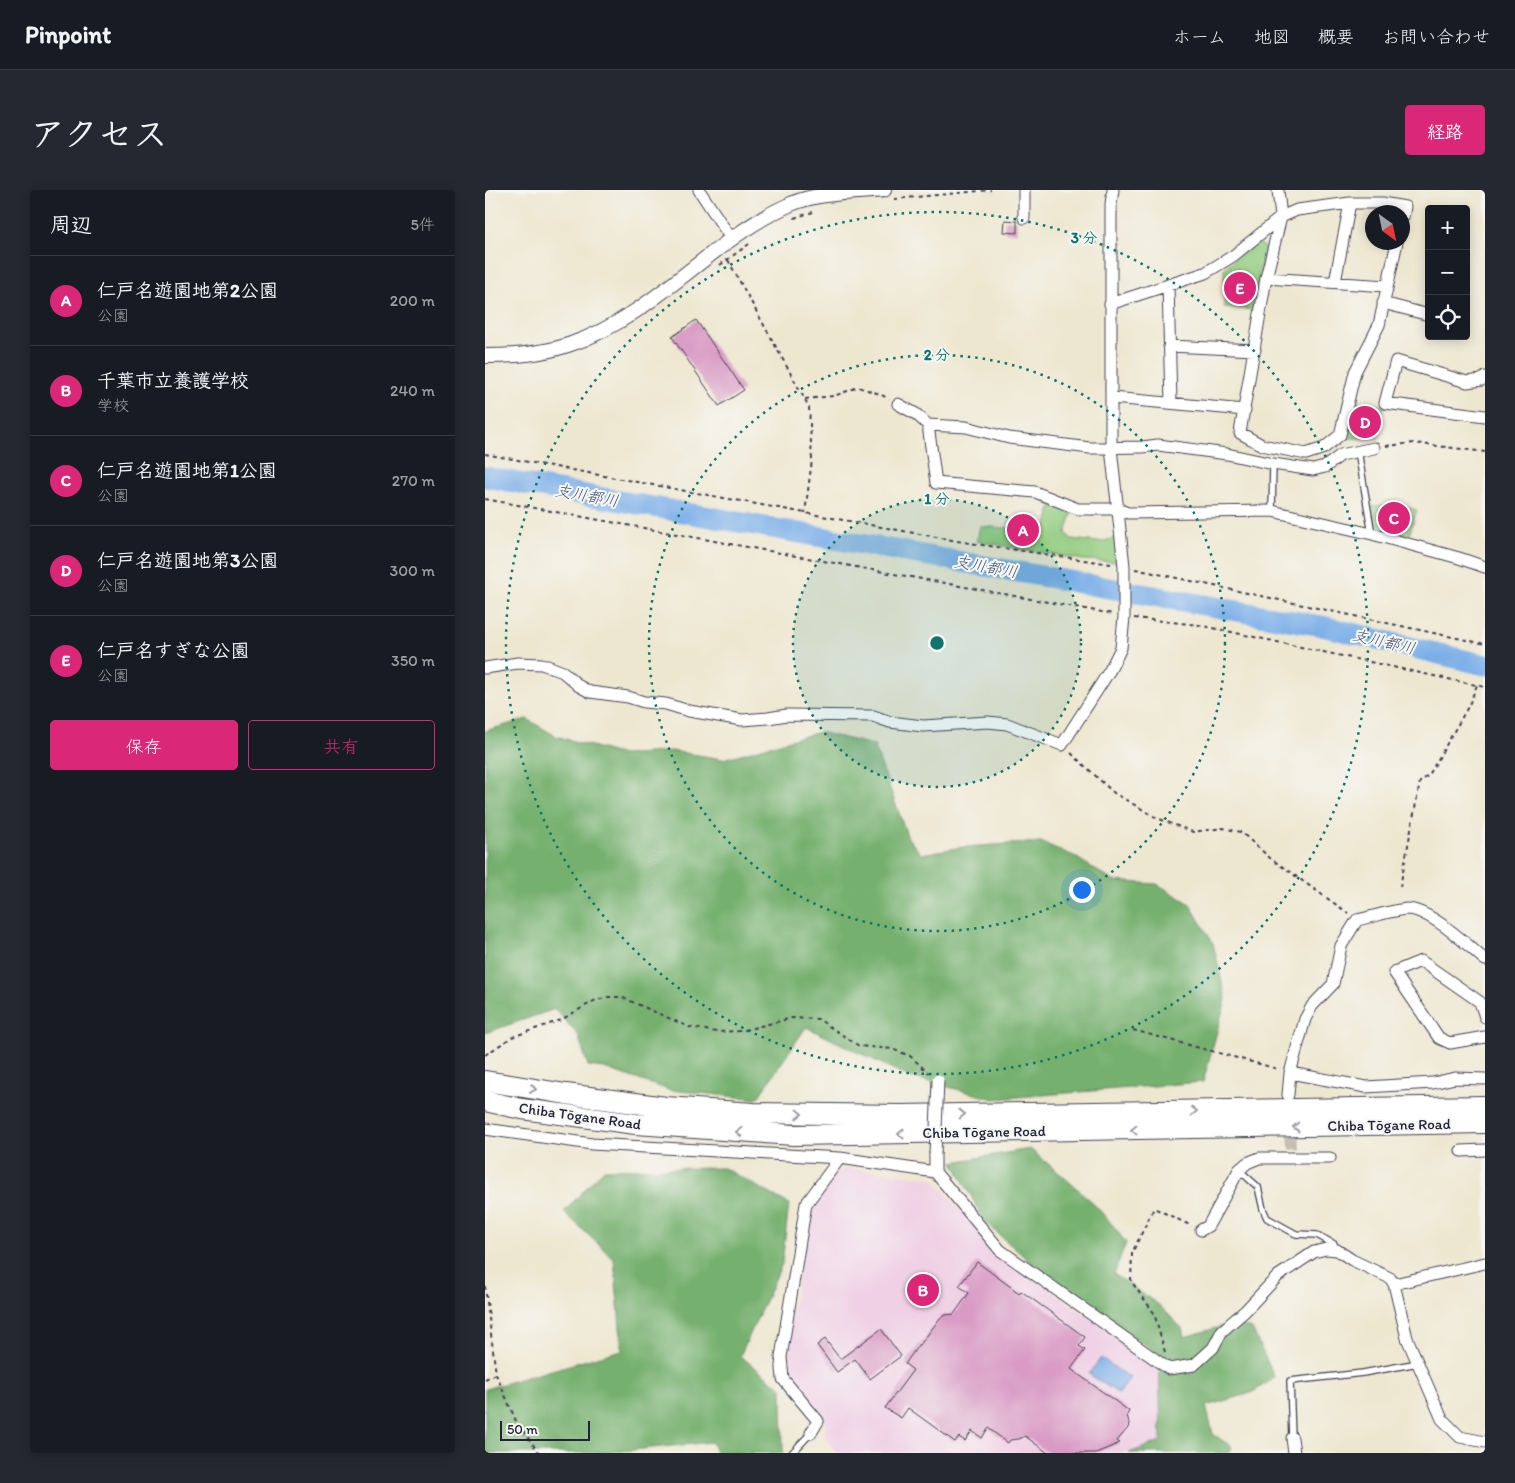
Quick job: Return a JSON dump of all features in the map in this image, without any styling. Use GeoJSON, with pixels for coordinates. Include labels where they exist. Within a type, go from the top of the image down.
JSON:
{"type":"FeatureCollection","features":[{"type":"Feature","properties":{"kind":"highway","name":"Chiba Tōgane Road"},"geometry":{"type":"LineString","coordinates":[[485,1082],[665,1107],[753,1113],[901,1115],[1485,1106]]}},
{"type":"Feature","properties":{"kind":"highway","name":"Chiba Tōgane Road"},"geometry":{"type":"LineString","coordinates":[[485,1101],[636,1124],[794,1135],[1485,1123]]}},
{"type":"Feature","properties":{"kind":"street"},"geometry":{"type":"LineString","coordinates":[[714,190],[703,195],[727,249]]}},
{"type":"Feature","properties":{"kind":"street"},"geometry":{"type":"LineString","coordinates":[[1023,190],[1025,218]]}},
{"type":"Feature","properties":{"kind":"street"},"geometry":{"type":"LineString","coordinates":[[485,668],[518,663],[542,664],[563,672],[579,686],[590,692],[666,704],[689,711],[742,720],[787,715],[873,716],[891,722],[923,726],[988,722],[1007,724],[1062,745],[1117,659],[1121,648],[1124,617],[1124,566],[1111,448],[1110,304],[1111,204],[1113,190]]}},
{"type":"Feature","properties":{"kind":"street"},"geometry":{"type":"LineString","coordinates":[[1278,190],[1281,217],[1266,278],[1240,433],[1262,445],[1306,454],[1325,448],[1340,435],[1355,372],[1379,325],[1395,250]]}},
{"type":"Feature","properties":{"kind":"street"},"geometry":{"type":"LineString","coordinates":[[485,356],[535,354],[563,347],[589,337],[628,316],[727,249],[773,213],[792,203],[828,193],[885,195]]}},
{"type":"Feature","properties":{"kind":"street"},"geometry":{"type":"LineString","coordinates":[[1110,304],[1205,273],[1233,256],[1281,217],[1297,210],[1349,203],[1394,205]]}},
{"type":"Feature","properties":{"kind":"street"},"geometry":{"type":"LineString","coordinates":[[1335,282],[1349,203]]}},
{"type":"Feature","properties":{"kind":"street"},"geometry":{"type":"LineString","coordinates":[[1266,278],[1387,286]]}},
{"type":"Feature","properties":{"kind":"street"},"geometry":{"type":"LineString","coordinates":[[1168,285],[1171,403]]}},
{"type":"Feature","properties":{"kind":"street"},"geometry":{"type":"LineString","coordinates":[[1383,303],[1425,314]]}},
{"type":"Feature","properties":{"kind":"street"},"geometry":{"type":"LineString","coordinates":[[1169,346],[1255,350]]}},
{"type":"Feature","properties":{"kind":"street"},"geometry":{"type":"LineString","coordinates":[[1485,377],[1482,380],[1467,382],[1396,361],[1385,403],[1485,416]]}},
{"type":"Feature","properties":{"kind":"street"},"geometry":{"type":"LineString","coordinates":[[1112,398],[1245,410]]}},
{"type":"Feature","properties":{"kind":"street"},"geometry":{"type":"LineString","coordinates":[[898,404],[915,414],[928,425],[966,428],[1009,438],[1081,447],[1111,448],[1158,445],[1227,454],[1313,470],[1325,467],[1341,455],[1374,448]]}},
{"type":"Feature","properties":{"kind":"street"},"geometry":{"type":"LineString","coordinates":[[928,425],[936,483],[1035,492],[1078,509],[1118,509],[1128,513],[1272,511],[1372,534],[1485,567]]}},
{"type":"Feature","properties":{"kind":"street"},"geometry":{"type":"LineString","coordinates":[[1288,1095],[1290,1073],[1305,1019],[1312,1006],[1333,984],[1341,946],[1357,920],[1408,909],[1422,913],[1433,918],[1485,960]]}},
{"type":"Feature","properties":{"kind":"street"},"geometry":{"type":"LineString","coordinates":[[1485,1017],[1483,1000],[1421,961],[1394,972],[1439,1038],[1450,1043],[1485,1036]]}},
{"type":"Feature","properties":{"kind":"street"},"geometry":{"type":"LineString","coordinates":[[1290,1073],[1366,1087],[1433,1084],[1455,1078],[1485,1079]]}},
{"type":"Feature","properties":{"kind":"street"},"geometry":{"type":"LineString","coordinates":[[938,1080],[935,1172],[1000,1250],[1169,1369],[1194,1365],[1213,1348],[1222,1331],[1245,1311],[1278,1276],[1314,1252],[1326,1249],[1337,1250],[1390,1278],[1394,1284],[1407,1338],[1442,1419],[1460,1437],[1485,1442]]}},
{"type":"Feature","properties":{"kind":"street"},"geometry":{"type":"LineString","coordinates":[[485,1129],[592,1144],[839,1158],[935,1172]]}},
{"type":"Feature","properties":{"kind":"street"},"geometry":{"type":"LineString","coordinates":[[1461,1150],[1485,1150]]}},
{"type":"Feature","properties":{"kind":"street"},"geometry":{"type":"LineString","coordinates":[[811,1433],[818,1421],[783,1379],[781,1357],[806,1204],[839,1158]]}},
{"type":"Feature","properties":{"kind":"street"},"geometry":{"type":"LineString","coordinates":[[1201,1230],[1208,1226],[1239,1170],[1247,1162],[1259,1158],[1330,1158]]}},
{"type":"Feature","properties":{"kind":"street"},"geometry":{"type":"LineString","coordinates":[[1394,1284],[1485,1263]]}},
{"type":"Feature","properties":{"kind":"street"},"geometry":{"type":"LineString","coordinates":[[1292,1438],[1294,1453]]}},
{"type":"Feature","properties":{"kind":"lane"},"geometry":{"type":"LineString","coordinates":[[1358,451],[1372,534]]}},
{"type":"Feature","properties":{"kind":"lane"},"geometry":{"type":"LineString","coordinates":[[1272,511],[1273,464]]}},
{"type":"Feature","properties":{"kind":"lane"},"geometry":{"type":"LineString","coordinates":[[1239,1170],[1258,1187],[1267,1218],[1296,1234],[1317,1235],[1334,1244],[1337,1250]]}},
{"type":"Feature","properties":{"kind":"lane"},"geometry":{"type":"LineString","coordinates":[[1292,1438],[1290,1381],[1363,1373],[1418,1363]]}},
{"type":"Feature","properties":{"kind":"lane"},"geometry":{"type":"LineString","coordinates":[[792,1453],[811,1433]]}},
{"type":"Feature","properties":{"kind":"path"},"geometry":{"type":"LineString","coordinates":[[885,195],[991,190]]}},
{"type":"Feature","properties":{"kind":"path"},"geometry":{"type":"LineString","coordinates":[[792,219],[818,210]]}},
{"type":"Feature","properties":{"kind":"path"},"geometry":{"type":"LineString","coordinates":[[727,249],[750,243]]}},
{"type":"Feature","properties":{"kind":"path"},"geometry":{"type":"LineString","coordinates":[[720,265],[727,249]]}},
{"type":"Feature","properties":{"kind":"path"},"geometry":{"type":"LineString","coordinates":[[727,249],[809,407],[812,460],[805,513]]}},
{"type":"Feature","properties":{"kind":"path"},"geometry":{"type":"LineString","coordinates":[[805,399],[834,396],[858,387],[880,394],[898,404]]}},
{"type":"Feature","properties":{"kind":"path"},"geometry":{"type":"LineString","coordinates":[[1374,448],[1414,443],[1485,452]]}},
{"type":"Feature","properties":{"kind":"path"},"geometry":{"type":"LineString","coordinates":[[485,454],[963,542],[1124,566],[1485,644]]}},
{"type":"Feature","properties":{"kind":"path"},"geometry":{"type":"LineString","coordinates":[[485,499],[1047,601],[1124,617],[1199,625],[1485,687]]}},
{"type":"Feature","properties":{"kind":"path"},"geometry":{"type":"LineString","coordinates":[[1400,887],[1420,782],[1429,775],[1469,705],[1477,685]]}},
{"type":"Feature","properties":{"kind":"path"},"geometry":{"type":"LineString","coordinates":[[1062,745],[1114,793],[1157,818],[1193,832],[1223,828],[1241,832],[1271,858],[1357,920]]}},
{"type":"Feature","properties":{"kind":"path"},"geometry":{"type":"LineString","coordinates":[[485,1055],[512,1037],[561,1020],[594,1001],[609,997],[621,997],[689,1027],[717,1032],[741,1032],[793,1018],[818,1018],[859,1046],[892,1049],[910,1056],[938,1080]]}},
{"type":"Feature","properties":{"kind":"path"},"geometry":{"type":"LineString","coordinates":[[1133,1030],[1290,1073]]}},
{"type":"Feature","properties":{"kind":"path"},"geometry":{"type":"LineString","coordinates":[[1169,1369],[1154,1313],[1131,1281],[1132,1253],[1154,1208],[1201,1230]]}},
{"type":"Feature","properties":{"kind":"path"},"geometry":{"type":"LineString","coordinates":[[485,1286],[496,1374],[516,1421],[539,1453]]}},
{"type":"Feature","properties":{"kind":"path"},"geometry":{"type":"LineString","coordinates":[[485,1378],[496,1374]]}},
{"type":"Feature","properties":{"kind":"shaded area"},"geometry":{"type":"Polygon","coordinates":[[[846,1168],[932,1178],[999,1253],[1160,1368],[1161,1442],[1130,1453],[837,1453],[825,1436],[826,1424],[790,1380],[789,1327],[811,1209],[833,1175],[846,1168]]]}},
{"type":"Feature","properties":{"kind":"green space"},"geometry":{"type":"Polygon","coordinates":[[[1256,242],[1265,247],[1252,310],[1224,307],[1224,268],[1256,242]]]}},
{"type":"Feature","properties":{"kind":"green space"},"geometry":{"type":"Polygon","coordinates":[[[1354,401],[1384,406],[1379,439],[1344,438],[1354,401]]]}},
{"type":"Feature","properties":{"kind":"green space"},"geometry":{"type":"Polygon","coordinates":[[[1052,503],[1072,513],[1066,533],[1071,539],[1098,542],[1117,538],[1119,562],[1083,560],[977,541],[980,526],[1004,528],[1047,527],[1052,503]]]}},
{"type":"Feature","properties":{"kind":"green space"},"geometry":{"type":"Polygon","coordinates":[[[1401,505],[1417,510],[1408,539],[1380,532],[1375,527],[1372,506],[1401,505]]]}},
{"type":"Feature","properties":{"kind":"green space"},"geometry":{"type":"Polygon","coordinates":[[[527,719],[556,736],[623,755],[672,751],[723,759],[819,732],[874,745],[908,838],[921,854],[963,847],[1041,842],[1074,856],[1113,881],[1157,884],[1189,903],[1213,943],[1226,999],[1203,1082],[994,1099],[907,1076],[806,1027],[757,1099],[669,1090],[604,1068],[588,1066],[578,1035],[555,1009],[485,1033],[485,731],[527,719]]]}},
{"type":"Feature","properties":{"kind":"green space"},"geometry":{"type":"Polygon","coordinates":[[[1030,1149],[1094,1204],[1116,1229],[1126,1243],[1114,1274],[1159,1305],[1182,1328],[1184,1337],[1234,1323],[1252,1329],[1275,1378],[1251,1393],[1206,1406],[1213,1434],[1232,1447],[1229,1453],[1129,1453],[1161,1441],[1159,1354],[1050,1280],[985,1222],[953,1162],[1030,1149]]]}},
{"type":"Feature","properties":{"kind":"green space"},"geometry":{"type":"Polygon","coordinates":[[[724,1168],[789,1204],[782,1264],[740,1356],[782,1388],[783,1453],[716,1453],[712,1442],[602,1453],[485,1453],[485,1389],[622,1350],[614,1259],[564,1212],[604,1169],[724,1168]]]}},
{"type":"Feature","properties":{"kind":"water"},"geometry":{"type":"Polygon","coordinates":[[[1101,1358],[1130,1378],[1119,1394],[1089,1374],[1101,1358]]]}},
{"type":"Feature","properties":{"kind":"building"},"geometry":{"type":"Polygon","coordinates":[[[1005,220],[1017,221],[1017,233],[1004,232],[1005,220]]]}},
{"type":"Feature","properties":{"kind":"building"},"geometry":{"type":"Polygon","coordinates":[[[696,320],[744,390],[719,406],[672,337],[696,320]]]}},
{"type":"Feature","properties":{"kind":"building"},"geometry":{"type":"Polygon","coordinates":[[[977,1262],[1019,1293],[1021,1291],[1085,1337],[1079,1346],[1085,1350],[1071,1369],[1129,1411],[1127,1415],[1128,1428],[1117,1441],[1120,1443],[1096,1453],[1048,1453],[1025,1436],[1010,1440],[1008,1443],[988,1428],[982,1438],[972,1431],[965,1441],[959,1437],[955,1442],[908,1408],[901,1418],[885,1408],[913,1370],[905,1364],[919,1344],[940,1318],[945,1315],[954,1314],[969,1293],[959,1286],[977,1262]]]}},
{"type":"Feature","properties":{"kind":"building"},"geometry":{"type":"Polygon","coordinates":[[[881,1329],[901,1356],[870,1379],[855,1359],[837,1372],[817,1345],[825,1339],[840,1359],[881,1329]]]}},
{"type":"Feature","properties":{"kind":"waterway","name":"支川都川"},"geometry":{"type":"LineString","coordinates":[[485,477],[1322,626],[1485,665]]}},
{"type":"Feature","properties":{"kind":"tunnel"},"geometry":{"type":"LineString","coordinates":[[1289,1121],[1291,1158]]}},
{"type":"Feature","properties":{"kind":"place","name":"仁戸名すぎな公園"},"geometry":{"type":"Point","coordinates":[1240,288]}},
{"type":"Feature","properties":{"kind":"place","name":"仁戸名遊園地第3公園"},"geometry":{"type":"Point","coordinates":[1365,422]}},
{"type":"Feature","properties":{"kind":"place","name":"仁戸名遊園地第1公園"},"geometry":{"type":"Point","coordinates":[1394,518]}},
{"type":"Feature","properties":{"kind":"place","name":"仁戸名遊園地第2公園"},"geometry":{"type":"Point","coordinates":[1023,530]}},
{"type":"Feature","properties":{"kind":"place","name":"千葉市立養護学校"},"geometry":{"type":"Point","coordinates":[923,1290]}}]}
